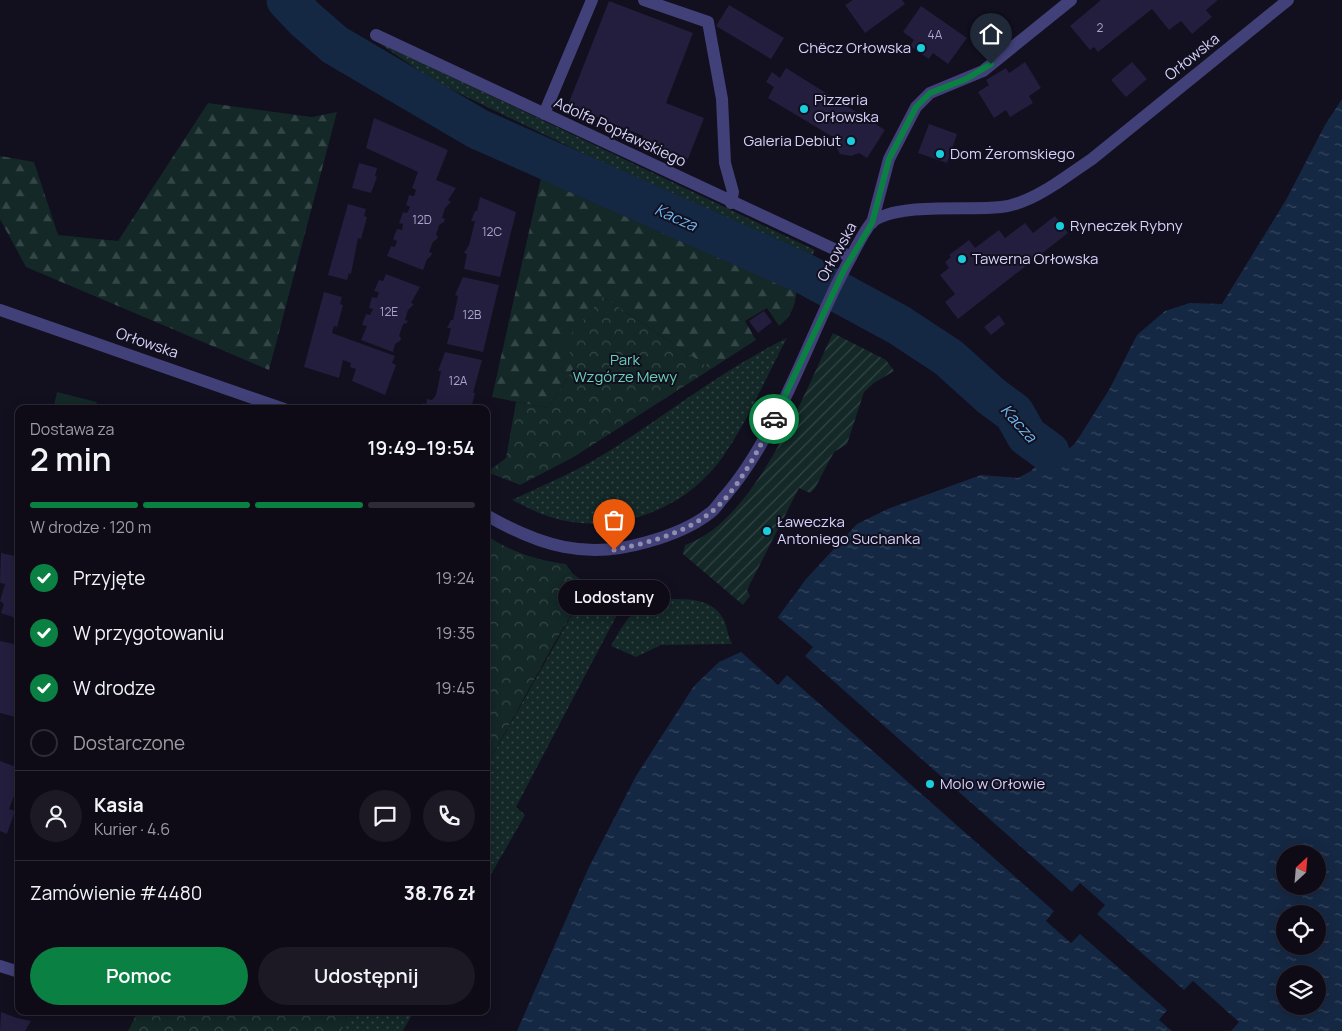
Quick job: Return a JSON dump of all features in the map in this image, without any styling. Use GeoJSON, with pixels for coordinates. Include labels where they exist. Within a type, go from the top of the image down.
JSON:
{"type":"FeatureCollection","features":[{"type":"Feature","properties":{"kind":"street"},"geometry":{"type":"LineString","coordinates":[[544,114],[592,0]]}},
{"type":"Feature","properties":{"kind":"street"},"geometry":{"type":"LineString","coordinates":[[644,0],[708,22],[722,99],[725,164],[733,192],[731,203]]}},
{"type":"Feature","properties":{"kind":"street"},"geometry":{"type":"LineString","coordinates":[[872,223],[889,159],[916,107],[930,93],[983,71],[1071,0]]}},
{"type":"Feature","properties":{"kind":"street","name":"Orłowska"},"geometry":{"type":"LineString","coordinates":[[490,517],[541,542],[561,548],[614,550],[657,539],[679,531],[710,513],[743,476],[760,446],[848,263],[872,223],[896,212],[1002,207],[1038,195],[1092,159],[1288,0]]}},
{"type":"Feature","properties":{"kind":"street","name":"Adolfa Popławskiego"},"geometry":{"type":"LineString","coordinates":[[376,35],[731,203],[848,263]]}},
{"type":"Feature","properties":{"kind":"street","name":"Orłowska"},"geometry":{"type":"LineString","coordinates":[[0,310],[273,405]]}},
{"type":"Feature","properties":{"kind":"street"},"geometry":{"type":"LineString","coordinates":[[0,966],[15,971]]}},
{"type":"Feature","properties":{"kind":"green space"},"geometry":{"type":"Polygon","coordinates":[[[376,41],[815,250],[808,263],[434,81],[376,41]]]}},
{"type":"Feature","properties":{"kind":"green space"},"geometry":{"type":"Polygon","coordinates":[[[208,103],[312,117],[337,112],[269,370],[26,267],[0,219],[0,156],[34,162],[58,235],[118,241],[208,103]]]}},
{"type":"Feature","properties":{"kind":"green space"},"geometry":{"type":"Polygon","coordinates":[[[543,169],[680,226],[797,289],[794,306],[790,314],[779,326],[767,308],[745,321],[756,340],[711,369],[603,297],[577,363],[548,408],[492,397],[543,169]]]}},
{"type":"Feature","properties":{"kind":"green space","name":"Park Wzgórze Mewy"},"geometry":{"type":"Polygon","coordinates":[[[603,297],[711,369],[572,458],[520,485],[490,473],[490,470],[506,458],[516,402],[548,408],[577,363],[563,343],[603,297]]]}},
{"type":"Feature","properties":{"kind":"green space"},"geometry":{"type":"Polygon","coordinates":[[[833,333],[886,360],[894,371],[874,383],[864,392],[847,444],[834,452],[815,488],[810,493],[799,488],[747,590],[750,596],[743,605],[683,554],[685,545],[710,532],[733,511],[755,484],[774,454],[833,333]]]}},
{"type":"Feature","properties":{"kind":"green space"},"geometry":{"type":"Polygon","coordinates":[[[787,338],[749,412],[724,455],[709,474],[690,491],[670,504],[647,514],[623,521],[599,523],[574,522],[550,517],[512,500],[602,456],[720,376],[787,338]]]}},
{"type":"Feature","properties":{"kind":"green space"},"geometry":{"type":"Polygon","coordinates":[[[57,392],[97,402],[96,405],[54,405],[57,392]]]}},
{"type":"Feature","properties":{"kind":"green space"},"geometry":{"type":"Polygon","coordinates":[[[490,538],[524,554],[566,564],[573,574],[589,585],[490,760],[490,538]]]}},
{"type":"Feature","properties":{"kind":"green space"},"geometry":{"type":"Polygon","coordinates":[[[605,599],[612,600],[619,605],[619,611],[516,807],[525,815],[490,876],[490,760],[575,609],[605,599]]]}},
{"type":"Feature","properties":{"kind":"green space"},"geometry":{"type":"Polygon","coordinates":[[[671,599],[700,601],[713,607],[723,618],[732,644],[661,645],[636,657],[611,646],[628,619],[640,608],[658,601],[671,599]]]}},
{"type":"Feature","properties":{"kind":"green space"},"geometry":{"type":"Polygon","coordinates":[[[136,1015],[350,1015],[341,1031],[128,1031],[136,1015]]]}},
{"type":"Feature","properties":{"kind":"green space"},"geometry":{"type":"Polygon","coordinates":[[[350,1015],[412,1015],[403,1031],[341,1031],[350,1015]]]}},
{"type":"Feature","properties":{"kind":"water"},"geometry":{"type":"Polygon","coordinates":[[[1342,99],[1342,1031],[517,1031],[589,867],[636,776],[694,686],[719,662],[741,652],[778,617],[806,579],[857,524],[890,508],[981,475],[1018,478],[1031,471],[1049,452],[1059,449],[1064,454],[1076,442],[1109,390],[1137,335],[1165,311],[1190,303],[1222,304],[1286,200],[1325,125],[1342,99]]]}},
{"type":"Feature","properties":{"kind":"pier","name":"Molo w Orłowie"},"geometry":{"type":"Polygon","coordinates":[[[776,616],[813,647],[805,656],[1072,892],[1080,883],[1105,905],[1097,914],[1184,990],[1193,981],[1239,1022],[1231,1031],[1172,1031],[1159,1020],[1167,1010],[1080,934],[1071,943],[1046,921],[1054,911],[787,675],[778,685],[739,650],[776,616]]]}},
{"type":"Feature","properties":{"kind":"building"},"geometry":{"type":"Polygon","coordinates":[[[853,0],[902,0],[905,4],[865,33],[845,5],[853,0]]]}},
{"type":"Feature","properties":{"kind":"building"},"geometry":{"type":"Polygon","coordinates":[[[1101,0],[1218,0],[1206,10],[1212,17],[1192,34],[1181,21],[1169,30],[1152,9],[1098,52],[1094,47],[1090,50],[1070,26],[1101,0]]]}},
{"type":"Feature","properties":{"kind":"building"},"geometry":{"type":"Polygon","coordinates":[[[609,1],[693,33],[666,103],[704,118],[688,159],[642,140],[643,136],[568,105],[609,1]]]}},
{"type":"Feature","properties":{"kind":"building"},"geometry":{"type":"Polygon","coordinates":[[[729,5],[784,38],[771,59],[716,26],[729,5]]]}},
{"type":"Feature","properties":{"kind":"building"},"geometry":{"type":"Polygon","coordinates":[[[921,6],[967,38],[948,64],[933,53],[929,59],[910,46],[914,40],[903,32],[921,6]]]}},
{"type":"Feature","properties":{"kind":"building"},"geometry":{"type":"Polygon","coordinates":[[[1025,62],[1041,88],[1029,96],[1033,103],[1010,117],[1006,110],[994,118],[978,92],[989,85],[986,80],[1006,68],[1009,73],[1025,62]]]}},
{"type":"Feature","properties":{"kind":"building"},"geometry":{"type":"Polygon","coordinates":[[[1132,62],[1147,79],[1126,97],[1111,80],[1132,62]]]}},
{"type":"Feature","properties":{"kind":"building"},"geometry":{"type":"Polygon","coordinates":[[[786,68],[885,130],[867,158],[859,153],[851,156],[840,154],[835,145],[836,139],[768,98],[774,87],[766,82],[772,72],[780,78],[786,68]]]}},
{"type":"Feature","properties":{"kind":"building"},"geometry":{"type":"Polygon","coordinates":[[[374,118],[448,150],[436,180],[456,188],[448,200],[451,202],[445,208],[442,218],[445,219],[444,222],[439,225],[436,235],[438,236],[437,239],[433,242],[429,252],[432,253],[431,256],[427,259],[423,270],[387,256],[391,246],[395,247],[397,241],[393,239],[397,229],[402,230],[403,224],[399,223],[403,212],[407,213],[410,207],[406,205],[409,195],[414,196],[416,190],[412,188],[418,172],[366,148],[374,118]]]}},
{"type":"Feature","properties":{"kind":"building"},"geometry":{"type":"Polygon","coordinates":[[[929,124],[957,134],[947,163],[918,153],[929,124]]]}},
{"type":"Feature","properties":{"kind":"building"},"geometry":{"type":"Polygon","coordinates":[[[359,163],[377,168],[375,176],[377,177],[371,193],[352,188],[359,163]]]}},
{"type":"Feature","properties":{"kind":"building"},"geometry":{"type":"Polygon","coordinates":[[[480,197],[516,212],[500,277],[464,269],[467,254],[464,253],[469,245],[475,221],[471,221],[475,211],[477,211],[480,197]]]}},
{"type":"Feature","properties":{"kind":"building"},"geometry":{"type":"Polygon","coordinates":[[[348,204],[366,209],[364,216],[367,217],[361,239],[358,238],[351,274],[349,273],[347,280],[328,275],[348,204]]]}},
{"type":"Feature","properties":{"kind":"building"},"geometry":{"type":"Polygon","coordinates":[[[1055,216],[1068,233],[958,319],[945,302],[955,294],[940,275],[949,268],[945,262],[951,257],[949,255],[969,240],[975,248],[999,230],[1005,238],[1025,223],[1033,233],[1055,216]]]}},
{"type":"Feature","properties":{"kind":"building"},"geometry":{"type":"Polygon","coordinates":[[[386,274],[420,287],[411,303],[414,304],[408,310],[405,320],[408,321],[402,327],[399,336],[401,338],[400,341],[395,344],[393,352],[361,340],[367,326],[362,325],[366,314],[370,315],[373,309],[369,308],[372,297],[377,298],[379,292],[374,291],[379,280],[383,281],[386,274]]]}},
{"type":"Feature","properties":{"kind":"building"},"geometry":{"type":"Polygon","coordinates":[[[463,277],[499,285],[483,352],[447,344],[451,328],[447,328],[451,320],[453,320],[458,296],[455,295],[463,277]]]}},
{"type":"Feature","properties":{"kind":"building"},"geometry":{"type":"Polygon","coordinates":[[[324,292],[342,297],[340,304],[343,305],[337,327],[334,326],[332,333],[395,356],[392,363],[396,365],[385,395],[352,381],[356,369],[350,367],[351,363],[343,360],[339,378],[304,367],[324,292]]]}},
{"type":"Feature","properties":{"kind":"building"},"geometry":{"type":"Polygon","coordinates":[[[764,311],[772,322],[758,333],[749,321],[764,311]]]}},
{"type":"Feature","properties":{"kind":"building"},"geometry":{"type":"Polygon","coordinates":[[[999,315],[1005,324],[991,335],[984,327],[999,315]]]}},
{"type":"Feature","properties":{"kind":"building"},"geometry":{"type":"Polygon","coordinates":[[[445,352],[482,360],[473,393],[475,393],[472,405],[422,405],[423,403],[426,404],[427,399],[432,400],[436,395],[441,371],[438,371],[445,352]]]}},
{"type":"Feature","properties":{"kind":"building"},"geometry":{"type":"Polygon","coordinates":[[[1,553],[15,556],[15,618],[1,613],[4,604],[0,601],[5,584],[0,583],[1,553]]]}},
{"type":"Feature","properties":{"kind":"building"},"geometry":{"type":"Polygon","coordinates":[[[0,641],[15,644],[15,717],[0,713],[0,641]]]}},
{"type":"Feature","properties":{"kind":"building"},"geometry":{"type":"Polygon","coordinates":[[[0,761],[15,767],[15,793],[9,809],[15,811],[7,834],[0,831],[0,761]]]}},
{"type":"Feature","properties":{"kind":"building"},"geometry":{"type":"Polygon","coordinates":[[[1,1012],[31,1021],[25,1031],[0,1031],[1,1012]]]}},
{"type":"Feature","properties":{"kind":"waterway","name":"Kacza"},"geometry":{"type":"LineString","coordinates":[[287,0],[305,19],[335,45],[478,129],[805,274],[899,325],[949,358],[991,396],[1014,413],[1027,436],[1049,452]]}},
{"type":"Feature","properties":{"kind":"way so far"},"geometry":{"type":"LineString","coordinates":[[614,550],[657,539],[679,531],[710,513],[743,476],[774,419]]}},
{"type":"Feature","properties":{"kind":"place","name":"Chëcz Orłowska"},"geometry":{"type":"Point","coordinates":[921,48]}},
{"type":"Feature","properties":{"kind":"place","name":"Pizzeria Orłowska"},"geometry":{"type":"Point","coordinates":[804,109]}},
{"type":"Feature","properties":{"kind":"place","name":"Galeria Debiut"},"geometry":{"type":"Point","coordinates":[851,141]}},
{"type":"Feature","properties":{"kind":"place","name":"Dom Żeromskiego"},"geometry":{"type":"Point","coordinates":[940,154]}},
{"type":"Feature","properties":{"kind":"place","name":"Ryneczek Rybny"},"geometry":{"type":"Point","coordinates":[1060,226]}},
{"type":"Feature","properties":{"kind":"place","name":"Tawerna Orłowska"},"geometry":{"type":"Point","coordinates":[962,259]}},
{"type":"Feature","properties":{"kind":"place","name":"Ławeczka Antoniego Suchanka"},"geometry":{"type":"Point","coordinates":[767,531]}},
{"type":"Feature","properties":{"kind":"place","name":"Lodostany"},"geometry":{"type":"Point","coordinates":[614,550]}},
{"type":"Feature","properties":{"kind":"place","name":"Molo w Orłowie"},"geometry":{"type":"Point","coordinates":[930,784]}},
{"type":"Feature","properties":{"kind":"route"},"geometry":{"type":"LineString","coordinates":[[774,419],[845,268],[872,223],[889,159],[906,123],[916,107],[930,93],[983,71],[991,64]]}}]}
